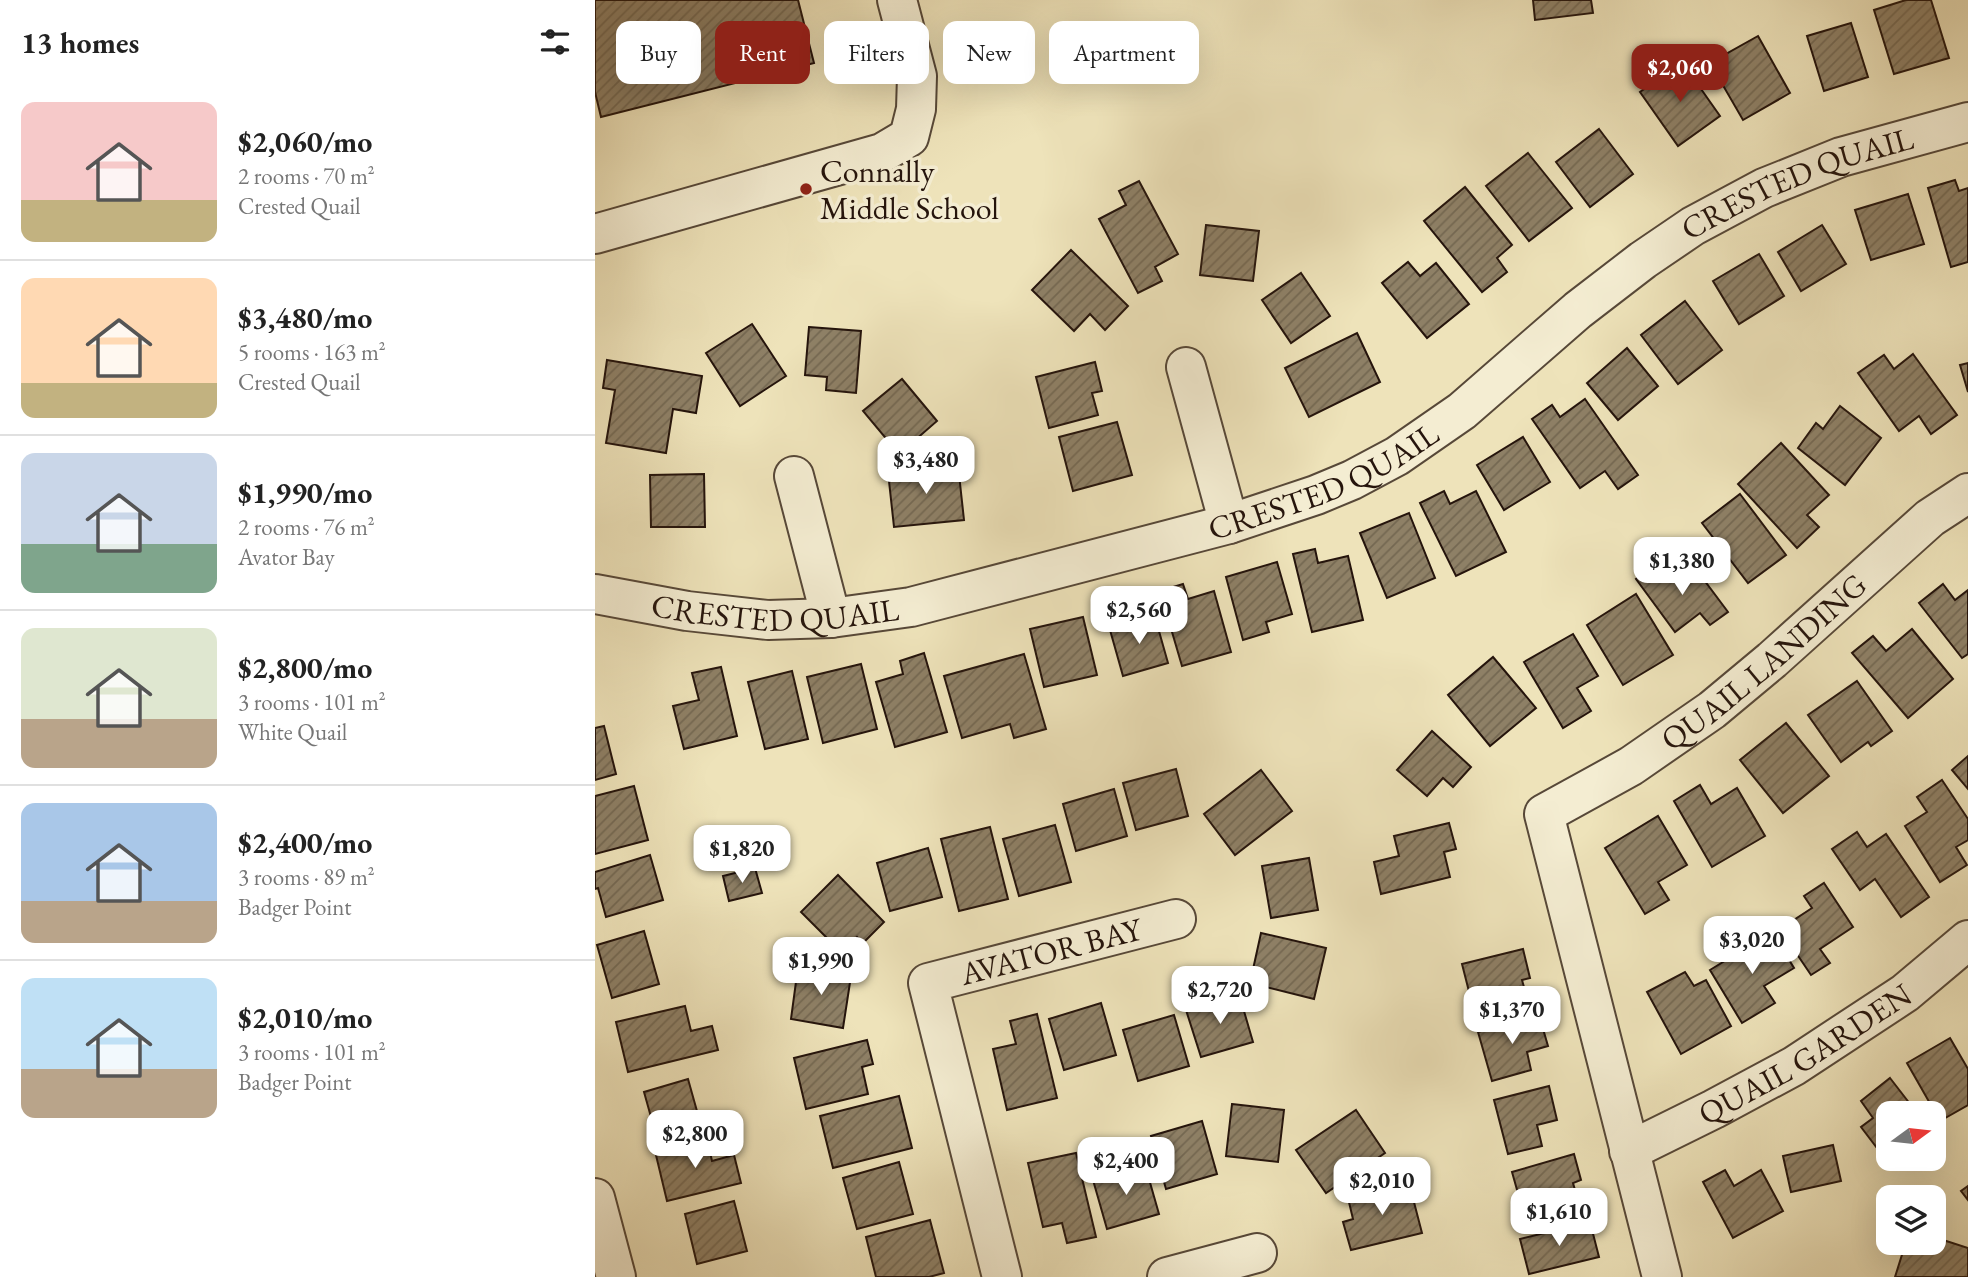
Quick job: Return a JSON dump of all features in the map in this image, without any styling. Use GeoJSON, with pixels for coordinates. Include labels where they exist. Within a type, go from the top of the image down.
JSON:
{"type":"FeatureCollection","features":[{"type":"Feature","properties":{"kind":"street"},"geometry":{"type":"LineString","coordinates":[[595,234],[882,153],[909,136],[916,110],[917,76],[897,0]]}},
{"type":"Feature","properties":{"kind":"street","name":"CRESTED QUAIL"},"geometry":{"type":"LineString","coordinates":[[595,594],[687,611],[768,620],[831,618],[911,607],[1229,524],[1316,495],[1352,480],[1397,456],[1462,411],[1578,310],[1643,260],[1705,220],[1765,188],[1841,157],[1968,122]]}},
{"type":"Feature","properties":{"kind":"street"},"geometry":{"type":"LineString","coordinates":[[1186,368],[1229,524]]}},
{"type":"Feature","properties":{"kind":"street"},"geometry":{"type":"LineString","coordinates":[[794,476],[831,618]]}},
{"type":"Feature","properties":{"kind":"street","name":"QUAIL LANDING"},"geometry":{"type":"LineString","coordinates":[[1629,1151],[1544,814],[1631,766],[1712,710],[1930,518],[1968,493]]}},
{"type":"Feature","properties":{"kind":"street","name":"AVATOR BAY"},"geometry":{"type":"LineString","coordinates":[[1002,1277],[928,983],[1176,919]]}},
{"type":"Feature","properties":{"kind":"street","name":"QUAIL GARDEN"},"geometry":{"type":"LineString","coordinates":[[1629,1151],[1794,1066],[1905,993],[1968,940]]}},
{"type":"Feature","properties":{"kind":"street"},"geometry":{"type":"LineString","coordinates":[[1629,1151],[1662,1277]]}},
{"type":"Feature","properties":{"kind":"street"},"geometry":{"type":"LineString","coordinates":[[595,1198],[616,1277]]}},
{"type":"Feature","properties":{"kind":"street"},"geometry":{"type":"LineString","coordinates":[[1167,1277],[1257,1253]]}},
{"type":"Feature","properties":{"kind":"building"},"geometry":{"type":"Polygon","coordinates":[[[595,0],[798,0],[803,21],[715,21],[715,84],[731,84],[601,117],[595,92],[595,0]]]}},
{"type":"Feature","properties":{"kind":"building"},"geometry":{"type":"Polygon","coordinates":[[[1533,0],[1591,0],[1593,13],[1535,20],[1533,0]]]}},
{"type":"Feature","properties":{"kind":"building"},"geometry":{"type":"Polygon","coordinates":[[[1906,0],[1931,0],[1949,58],[1894,74],[1874,10],[1906,0]]]}},
{"type":"Feature","properties":{"kind":"building"},"geometry":{"type":"Polygon","coordinates":[[[1851,23],[1868,77],[1824,91],[1807,36],[1851,23]]]}},
{"type":"Feature","properties":{"kind":"building"},"geometry":{"type":"Polygon","coordinates":[[[1758,36],[1790,93],[1743,120],[1710,63],[1758,36]]]}},
{"type":"Feature","properties":{"kind":"building"},"geometry":{"type":"Polygon","coordinates":[[[810,47],[814,63],[810,64],[810,47]]]}},
{"type":"Feature","properties":{"kind":"building"},"geometry":{"type":"Polygon","coordinates":[[[1682,62],[1720,116],[1678,146],[1640,92],[1682,62]]]}},
{"type":"Feature","properties":{"kind":"building"},"geometry":{"type":"Polygon","coordinates":[[[1599,129],[1633,174],[1590,207],[1556,162],[1599,129]]]}},
{"type":"Feature","properties":{"kind":"building"},"geometry":{"type":"Polygon","coordinates":[[[1528,153],[1572,208],[1529,241],[1486,186],[1528,153]]]}},
{"type":"Feature","properties":{"kind":"building"},"geometry":{"type":"Polygon","coordinates":[[[1955,180],[1959,191],[1968,188],[1968,262],[1951,267],[1928,188],[1955,180]]]}},
{"type":"Feature","properties":{"kind":"building"},"geometry":{"type":"Polygon","coordinates":[[[1139,181],[1178,254],[1155,267],[1162,281],[1138,293],[1099,219],[1126,205],[1119,191],[1139,181]]]}},
{"type":"Feature","properties":{"kind":"building"},"geometry":{"type":"Polygon","coordinates":[[[1465,187],[1512,245],[1497,258],[1507,272],[1482,292],[1424,221],[1465,187]]]}},
{"type":"Feature","properties":{"kind":"building"},"geometry":{"type":"Polygon","coordinates":[[[1908,194],[1924,244],[1871,260],[1855,210],[1908,194]]]}},
{"type":"Feature","properties":{"kind":"building"},"geometry":{"type":"Polygon","coordinates":[[[1206,225],[1259,231],[1253,281],[1200,275],[1206,225]]]}},
{"type":"Feature","properties":{"kind":"building"},"geometry":{"type":"Polygon","coordinates":[[[1822,225],[1846,264],[1801,291],[1778,252],[1822,225]]]}},
{"type":"Feature","properties":{"kind":"building"},"geometry":{"type":"Polygon","coordinates":[[[1071,250],[1128,306],[1105,330],[1090,314],[1074,331],[1032,290],[1071,250]]]}},
{"type":"Feature","properties":{"kind":"building"},"geometry":{"type":"Polygon","coordinates":[[[1759,254],[1784,296],[1739,324],[1713,281],[1759,254]]]}},
{"type":"Feature","properties":{"kind":"building"},"geometry":{"type":"Polygon","coordinates":[[[1408,262],[1420,276],[1436,263],[1469,304],[1427,338],[1382,283],[1408,262]]]}},
{"type":"Feature","properties":{"kind":"building"},"geometry":{"type":"Polygon","coordinates":[[[1301,273],[1330,316],[1291,343],[1262,300],[1301,273]]]}},
{"type":"Feature","properties":{"kind":"building"},"geometry":{"type":"Polygon","coordinates":[[[1685,301],[1722,350],[1678,384],[1641,335],[1685,301]]]}},
{"type":"Feature","properties":{"kind":"building"},"geometry":{"type":"Polygon","coordinates":[[[752,324],[786,376],[740,406],[706,353],[752,324]]]}},
{"type":"Feature","properties":{"kind":"building"},"geometry":{"type":"Polygon","coordinates":[[[809,327],[861,331],[856,393],[826,390],[827,377],[805,375],[809,327]]]}},
{"type":"Feature","properties":{"kind":"building"},"geometry":{"type":"Polygon","coordinates":[[[1357,333],[1380,382],[1309,417],[1285,368],[1357,333]]]}},
{"type":"Feature","properties":{"kind":"building"},"geometry":{"type":"Polygon","coordinates":[[[1627,348],[1658,386],[1618,420],[1587,383],[1627,348]]]}},
{"type":"Feature","properties":{"kind":"building"},"geometry":{"type":"Polygon","coordinates":[[[1913,354],[1957,415],[1931,434],[1919,416],[1899,431],[1858,373],[1884,355],[1894,369],[1913,354]]]}},
{"type":"Feature","properties":{"kind":"building"},"geometry":{"type":"Polygon","coordinates":[[[607,360],[702,376],[696,413],[673,409],[666,453],[606,443],[615,390],[603,388],[607,360]]]}},
{"type":"Feature","properties":{"kind":"building"},"geometry":{"type":"Polygon","coordinates":[[[1095,362],[1102,391],[1092,393],[1098,415],[1049,428],[1036,377],[1095,362]]]}},
{"type":"Feature","properties":{"kind":"building"},"geometry":{"type":"Polygon","coordinates":[[[1968,363],[1968,392],[1960,365],[1968,363]]]}},
{"type":"Feature","properties":{"kind":"building"},"geometry":{"type":"Polygon","coordinates":[[[902,379],[937,421],[899,454],[863,411],[902,379]]]}},
{"type":"Feature","properties":{"kind":"building"},"geometry":{"type":"Polygon","coordinates":[[[1585,399],[1638,475],[1618,489],[1605,471],[1580,488],[1532,419],[1552,405],[1560,417],[1585,399]]]}},
{"type":"Feature","properties":{"kind":"building"},"geometry":{"type":"Polygon","coordinates":[[[1840,406],[1881,438],[1845,485],[1798,448],[1816,423],[1823,429],[1840,406]]]}},
{"type":"Feature","properties":{"kind":"building"},"geometry":{"type":"Polygon","coordinates":[[[1117,422],[1132,475],[1073,491],[1059,437],[1117,422]]]}},
{"type":"Feature","properties":{"kind":"building"},"geometry":{"type":"Polygon","coordinates":[[[1523,437],[1550,482],[1504,510],[1477,465],[1523,437]]]}},
{"type":"Feature","properties":{"kind":"building"},"geometry":{"type":"Polygon","coordinates":[[[1781,443],[1829,495],[1807,515],[1819,527],[1797,548],[1738,484],[1781,443]]]}},
{"type":"Feature","properties":{"kind":"building"},"geometry":{"type":"Polygon","coordinates":[[[958,465],[964,520],[894,527],[888,472],[958,465]]]}},
{"type":"Feature","properties":{"kind":"building"},"geometry":{"type":"Polygon","coordinates":[[[704,474],[705,527],[651,527],[650,475],[704,474]]]}},
{"type":"Feature","properties":{"kind":"building"},"geometry":{"type":"Polygon","coordinates":[[[1444,491],[1450,504],[1476,491],[1506,552],[1456,576],[1420,503],[1444,491]]]}},
{"type":"Feature","properties":{"kind":"building"},"geometry":{"type":"Polygon","coordinates":[[[1740,494],[1786,555],[1748,583],[1702,523],[1740,494]]]}},
{"type":"Feature","properties":{"kind":"building"},"geometry":{"type":"Polygon","coordinates":[[[1409,513],[1435,578],[1387,598],[1360,533],[1409,513]]]}},
{"type":"Feature","properties":{"kind":"building"},"geometry":{"type":"Polygon","coordinates":[[[1315,549],[1318,563],[1348,556],[1363,620],[1312,632],[1293,554],[1315,549]]]}},
{"type":"Feature","properties":{"kind":"building"},"geometry":{"type":"Polygon","coordinates":[[[1277,562],[1292,614],[1266,622],[1269,632],[1243,640],[1226,577],[1277,562]]]}},
{"type":"Feature","properties":{"kind":"building"},"geometry":{"type":"Polygon","coordinates":[[[1655,564],[1668,581],[1692,564],[1728,612],[1710,625],[1700,613],[1675,632],[1636,579],[1655,564]]]}},
{"type":"Feature","properties":{"kind":"building"},"geometry":{"type":"Polygon","coordinates":[[[1183,584],[1188,599],[1214,591],[1231,652],[1182,666],[1160,591],[1183,584]]]}},
{"type":"Feature","properties":{"kind":"building"},"geometry":{"type":"Polygon","coordinates":[[[1943,584],[1955,600],[1968,590],[1968,654],[1962,658],[1919,603],[1943,584]]]}},
{"type":"Feature","properties":{"kind":"building"},"geometry":{"type":"Polygon","coordinates":[[[1636,594],[1673,655],[1623,685],[1587,625],[1636,594]]]}},
{"type":"Feature","properties":{"kind":"building"},"geometry":{"type":"Polygon","coordinates":[[[1083,617],[1097,675],[1044,687],[1030,629],[1083,617]]]}},
{"type":"Feature","properties":{"kind":"building"},"geometry":{"type":"Polygon","coordinates":[[[1155,617],[1168,663],[1123,676],[1110,630],[1155,617]]]}},
{"type":"Feature","properties":{"kind":"building"},"geometry":{"type":"Polygon","coordinates":[[[1912,629],[1953,679],[1908,718],[1852,653],[1873,636],[1886,651],[1912,629]]]}},
{"type":"Feature","properties":{"kind":"building"},"geometry":{"type":"Polygon","coordinates":[[[1573,634],[1598,676],[1577,688],[1591,711],[1563,728],[1524,662],[1573,634]]]}},
{"type":"Feature","properties":{"kind":"building"},"geometry":{"type":"Polygon","coordinates":[[[924,653],[947,732],[895,747],[876,682],[903,674],[900,661],[924,653]]]}},
{"type":"Feature","properties":{"kind":"building"},"geometry":{"type":"Polygon","coordinates":[[[1024,654],[1046,729],[1014,738],[1010,724],[962,738],[944,676],[1024,654]]]}},
{"type":"Feature","properties":{"kind":"building"},"geometry":{"type":"Polygon","coordinates":[[[1493,657],[1536,708],[1490,746],[1448,695],[1493,657]]]}},
{"type":"Feature","properties":{"kind":"building"},"geometry":{"type":"Polygon","coordinates":[[[861,664],[877,729],[823,743],[807,677],[861,664]]]}},
{"type":"Feature","properties":{"kind":"building"},"geometry":{"type":"Polygon","coordinates":[[[721,667],[737,736],[684,749],[673,706],[699,700],[692,673],[721,667]]]}},
{"type":"Feature","properties":{"kind":"building"},"geometry":{"type":"Polygon","coordinates":[[[792,671],[808,739],[765,749],[748,682],[792,671]]]}},
{"type":"Feature","properties":{"kind":"building"},"geometry":{"type":"Polygon","coordinates":[[[1857,681],[1892,731],[1871,746],[1868,742],[1841,762],[1808,715],[1857,681]]]}},
{"type":"Feature","properties":{"kind":"building"},"geometry":{"type":"Polygon","coordinates":[[[1786,723],[1829,776],[1783,813],[1740,760],[1786,723]]]}},
{"type":"Feature","properties":{"kind":"building"},"geometry":{"type":"Polygon","coordinates":[[[604,726],[616,774],[595,780],[595,728],[604,726]]]}},
{"type":"Feature","properties":{"kind":"building"},"geometry":{"type":"Polygon","coordinates":[[[1432,731],[1471,767],[1453,787],[1443,778],[1427,796],[1397,770],[1432,731]]]}},
{"type":"Feature","properties":{"kind":"building"},"geometry":{"type":"Polygon","coordinates":[[[1968,756],[1968,789],[1952,770],[1968,756]]]}},
{"type":"Feature","properties":{"kind":"building"},"geometry":{"type":"Polygon","coordinates":[[[1176,769],[1188,816],[1136,830],[1123,783],[1176,769]]]}},
{"type":"Feature","properties":{"kind":"building"},"geometry":{"type":"Polygon","coordinates":[[[1261,770],[1292,811],[1235,855],[1204,814],[1261,770]]]}},
{"type":"Feature","properties":{"kind":"building"},"geometry":{"type":"Polygon","coordinates":[[[1942,780],[1968,819],[1968,840],[1956,847],[1967,865],[1940,882],[1905,826],[1927,812],[1917,797],[1942,780]]]}},
{"type":"Feature","properties":{"kind":"building"},"geometry":{"type":"Polygon","coordinates":[[[1700,785],[1711,804],[1737,788],[1765,836],[1712,867],[1674,801],[1700,785]]]}},
{"type":"Feature","properties":{"kind":"building"},"geometry":{"type":"Polygon","coordinates":[[[634,786],[648,840],[595,854],[595,796],[634,786]]]}},
{"type":"Feature","properties":{"kind":"building"},"geometry":{"type":"Polygon","coordinates":[[[1114,789],[1127,836],[1076,851],[1063,804],[1114,789]]]}},
{"type":"Feature","properties":{"kind":"building"},"geometry":{"type":"Polygon","coordinates":[[[1658,816],[1687,865],[1658,882],[1669,900],[1645,914],[1605,848],[1658,816]]]}},
{"type":"Feature","properties":{"kind":"building"},"geometry":{"type":"Polygon","coordinates":[[[1449,823],[1456,849],[1444,852],[1450,877],[1381,894],[1374,862],[1399,856],[1394,836],[1449,823]]]}},
{"type":"Feature","properties":{"kind":"building"},"geometry":{"type":"Polygon","coordinates":[[[1055,825],[1071,882],[1019,896],[1003,839],[1055,825]]]}},
{"type":"Feature","properties":{"kind":"building"},"geometry":{"type":"Polygon","coordinates":[[[990,827],[1008,899],[959,911],[941,839],[990,827]]]}},
{"type":"Feature","properties":{"kind":"building"},"geometry":{"type":"Polygon","coordinates":[[[1857,832],[1867,847],[1886,834],[1929,897],[1901,917],[1875,879],[1860,890],[1832,849],[1857,832]]]}},
{"type":"Feature","properties":{"kind":"building"},"geometry":{"type":"Polygon","coordinates":[[[928,848],[942,897],[890,911],[877,863],[928,848]]]}},
{"type":"Feature","properties":{"kind":"building"},"geometry":{"type":"Polygon","coordinates":[[[650,855],[663,900],[606,917],[598,888],[595,889],[595,872],[650,855]]]}},
{"type":"Feature","properties":{"kind":"building"},"geometry":{"type":"Polygon","coordinates":[[[1309,858],[1318,910],[1271,918],[1262,866],[1309,858]]]}},
{"type":"Feature","properties":{"kind":"building"},"geometry":{"type":"Polygon","coordinates":[[[755,868],[762,893],[729,901],[723,876],[755,868]]]}},
{"type":"Feature","properties":{"kind":"building"},"geometry":{"type":"Polygon","coordinates":[[[838,875],[884,922],[863,943],[857,937],[841,952],[801,912],[838,875]]]}},
{"type":"Feature","properties":{"kind":"building"},"geometry":{"type":"Polygon","coordinates":[[[1824,883],[1853,927],[1820,949],[1830,963],[1811,975],[1780,929],[1812,908],[1804,896],[1824,883]]]}},
{"type":"Feature","properties":{"kind":"building"},"geometry":{"type":"Polygon","coordinates":[[[644,931],[659,984],[612,998],[597,945],[644,931]]]}},
{"type":"Feature","properties":{"kind":"building"},"geometry":{"type":"Polygon","coordinates":[[[1772,932],[1794,968],[1764,986],[1775,1003],[1742,1023],[1710,970],[1772,932]]]}},
{"type":"Feature","properties":{"kind":"building"},"geometry":{"type":"Polygon","coordinates":[[[1261,933],[1326,948],[1314,999],[1250,983],[1261,933]]]}},
{"type":"Feature","properties":{"kind":"building"},"geometry":{"type":"Polygon","coordinates":[[[1523,949],[1530,978],[1522,980],[1530,1009],[1477,1023],[1462,964],[1523,949]]]}},
{"type":"Feature","properties":{"kind":"building"},"geometry":{"type":"Polygon","coordinates":[[[798,967],[851,976],[843,1028],[791,1019],[798,967]]]}},
{"type":"Feature","properties":{"kind":"building"},"geometry":{"type":"Polygon","coordinates":[[[1685,972],[1694,986],[1706,980],[1731,1026],[1681,1054],[1647,992],[1685,972]]]}},
{"type":"Feature","properties":{"kind":"building"},"geometry":{"type":"Polygon","coordinates":[[[1239,994],[1253,1042],[1201,1057],[1186,1010],[1239,994]]]}},
{"type":"Feature","properties":{"kind":"building"},"geometry":{"type":"Polygon","coordinates":[[[1101,1003],[1116,1055],[1064,1070],[1049,1019],[1101,1003]]]}},
{"type":"Feature","properties":{"kind":"building"},"geometry":{"type":"Polygon","coordinates":[[[685,1006],[691,1031],[712,1026],[718,1050],[628,1072],[616,1022],[685,1006]]]}},
{"type":"Feature","properties":{"kind":"building"},"geometry":{"type":"Polygon","coordinates":[[[1037,1014],[1057,1098],[1007,1110],[993,1049],[1016,1044],[1010,1021],[1037,1014]]]}},
{"type":"Feature","properties":{"kind":"building"},"geometry":{"type":"Polygon","coordinates":[[[1174,1015],[1189,1066],[1138,1081],[1123,1030],[1174,1015]]]}},
{"type":"Feature","properties":{"kind":"building"},"geometry":{"type":"Polygon","coordinates":[[[1539,1015],[1548,1046],[1527,1052],[1531,1070],[1492,1081],[1478,1032],[1539,1015]]]}},
{"type":"Feature","properties":{"kind":"building"},"geometry":{"type":"Polygon","coordinates":[[[1950,1038],[1968,1069],[1968,1105],[1946,1118],[1946,1101],[1929,1101],[1907,1063],[1950,1038]]]}},
{"type":"Feature","properties":{"kind":"building"},"geometry":{"type":"Polygon","coordinates":[[[867,1040],[873,1064],[862,1067],[868,1094],[806,1109],[794,1058],[867,1040]]]}},
{"type":"Feature","properties":{"kind":"building"},"geometry":{"type":"Polygon","coordinates":[[[1890,1078],[1908,1101],[1876,1101],[1876,1147],[1861,1127],[1873,1118],[1861,1101],[1890,1078]]]}},
{"type":"Feature","properties":{"kind":"building"},"geometry":{"type":"Polygon","coordinates":[[[688,1079],[702,1129],[658,1142],[644,1092],[688,1079]]]}},
{"type":"Feature","properties":{"kind":"building"},"geometry":{"type":"Polygon","coordinates":[[[1549,1086],[1557,1120],[1537,1125],[1542,1146],[1508,1154],[1494,1100],[1549,1086]]]}},
{"type":"Feature","properties":{"kind":"building"},"geometry":{"type":"Polygon","coordinates":[[[899,1096],[912,1148],[833,1168],[820,1116],[899,1096]]]}},
{"type":"Feature","properties":{"kind":"building"},"geometry":{"type":"Polygon","coordinates":[[[1232,1104],[1284,1110],[1278,1162],[1226,1156],[1232,1104]]]}},
{"type":"Feature","properties":{"kind":"building"},"geometry":{"type":"Polygon","coordinates":[[[1356,1110],[1385,1153],[1326,1193],[1296,1150],[1356,1110]]]}},
{"type":"Feature","properties":{"kind":"building"},"geometry":{"type":"Polygon","coordinates":[[[1202,1121],[1217,1174],[1166,1189],[1151,1136],[1202,1121]]]}},
{"type":"Feature","properties":{"kind":"building"},"geometry":{"type":"Polygon","coordinates":[[[707,1139],[712,1161],[734,1155],[741,1183],[667,1201],[655,1151],[707,1139]]]}},
{"type":"Feature","properties":{"kind":"building"},"geometry":{"type":"Polygon","coordinates":[[[1833,1145],[1841,1181],[1791,1192],[1783,1156],[1833,1145]]]}},
{"type":"Feature","properties":{"kind":"building"},"geometry":{"type":"Polygon","coordinates":[[[1076,1153],[1096,1237],[1067,1243],[1062,1223],[1043,1227],[1028,1163],[1076,1153]]]}},
{"type":"Feature","properties":{"kind":"building"},"geometry":{"type":"Polygon","coordinates":[[[1574,1154],[1581,1180],[1573,1183],[1582,1214],[1528,1229],[1512,1172],[1574,1154]]]}},
{"type":"Feature","properties":{"kind":"building"},"geometry":{"type":"Polygon","coordinates":[[[899,1162],[913,1214],[857,1229],[843,1178],[899,1162]]]}},
{"type":"Feature","properties":{"kind":"building"},"geometry":{"type":"Polygon","coordinates":[[[1145,1165],[1159,1214],[1107,1229],[1093,1180],[1145,1165]]]}},
{"type":"Feature","properties":{"kind":"building"},"geometry":{"type":"Polygon","coordinates":[[[1725,1170],[1734,1186],[1761,1170],[1783,1211],[1733,1238],[1703,1182],[1725,1170]]]}},
{"type":"Feature","properties":{"kind":"building"},"geometry":{"type":"Polygon","coordinates":[[[1409,1183],[1422,1233],[1351,1250],[1343,1222],[1353,1219],[1348,1198],[1409,1183]]]}},
{"type":"Feature","properties":{"kind":"building"},"geometry":{"type":"Polygon","coordinates":[[[1968,1186],[1968,1200],[1961,1191],[1968,1186]]]}},
{"type":"Feature","properties":{"kind":"building"},"geometry":{"type":"Polygon","coordinates":[[[734,1201],[747,1251],[697,1264],[685,1214],[734,1201]]]}},
{"type":"Feature","properties":{"kind":"building"},"geometry":{"type":"Polygon","coordinates":[[[930,1220],[944,1273],[929,1277],[876,1277],[866,1237],[930,1220]]]}},
{"type":"Feature","properties":{"kind":"building"},"geometry":{"type":"Polygon","coordinates":[[[1590,1222],[1599,1257],[1529,1274],[1520,1239],[1590,1222]]]}},
{"type":"Feature","properties":{"kind":"building"},"geometry":{"type":"Polygon","coordinates":[[[1946,1241],[1968,1248],[1968,1277],[1895,1277],[1902,1255],[1946,1255],[1946,1241]]]}},
{"type":"Feature","properties":{"kind":"place","name":"Connally Middle School"},"geometry":{"type":"Point","coordinates":[806,189]}}]}
